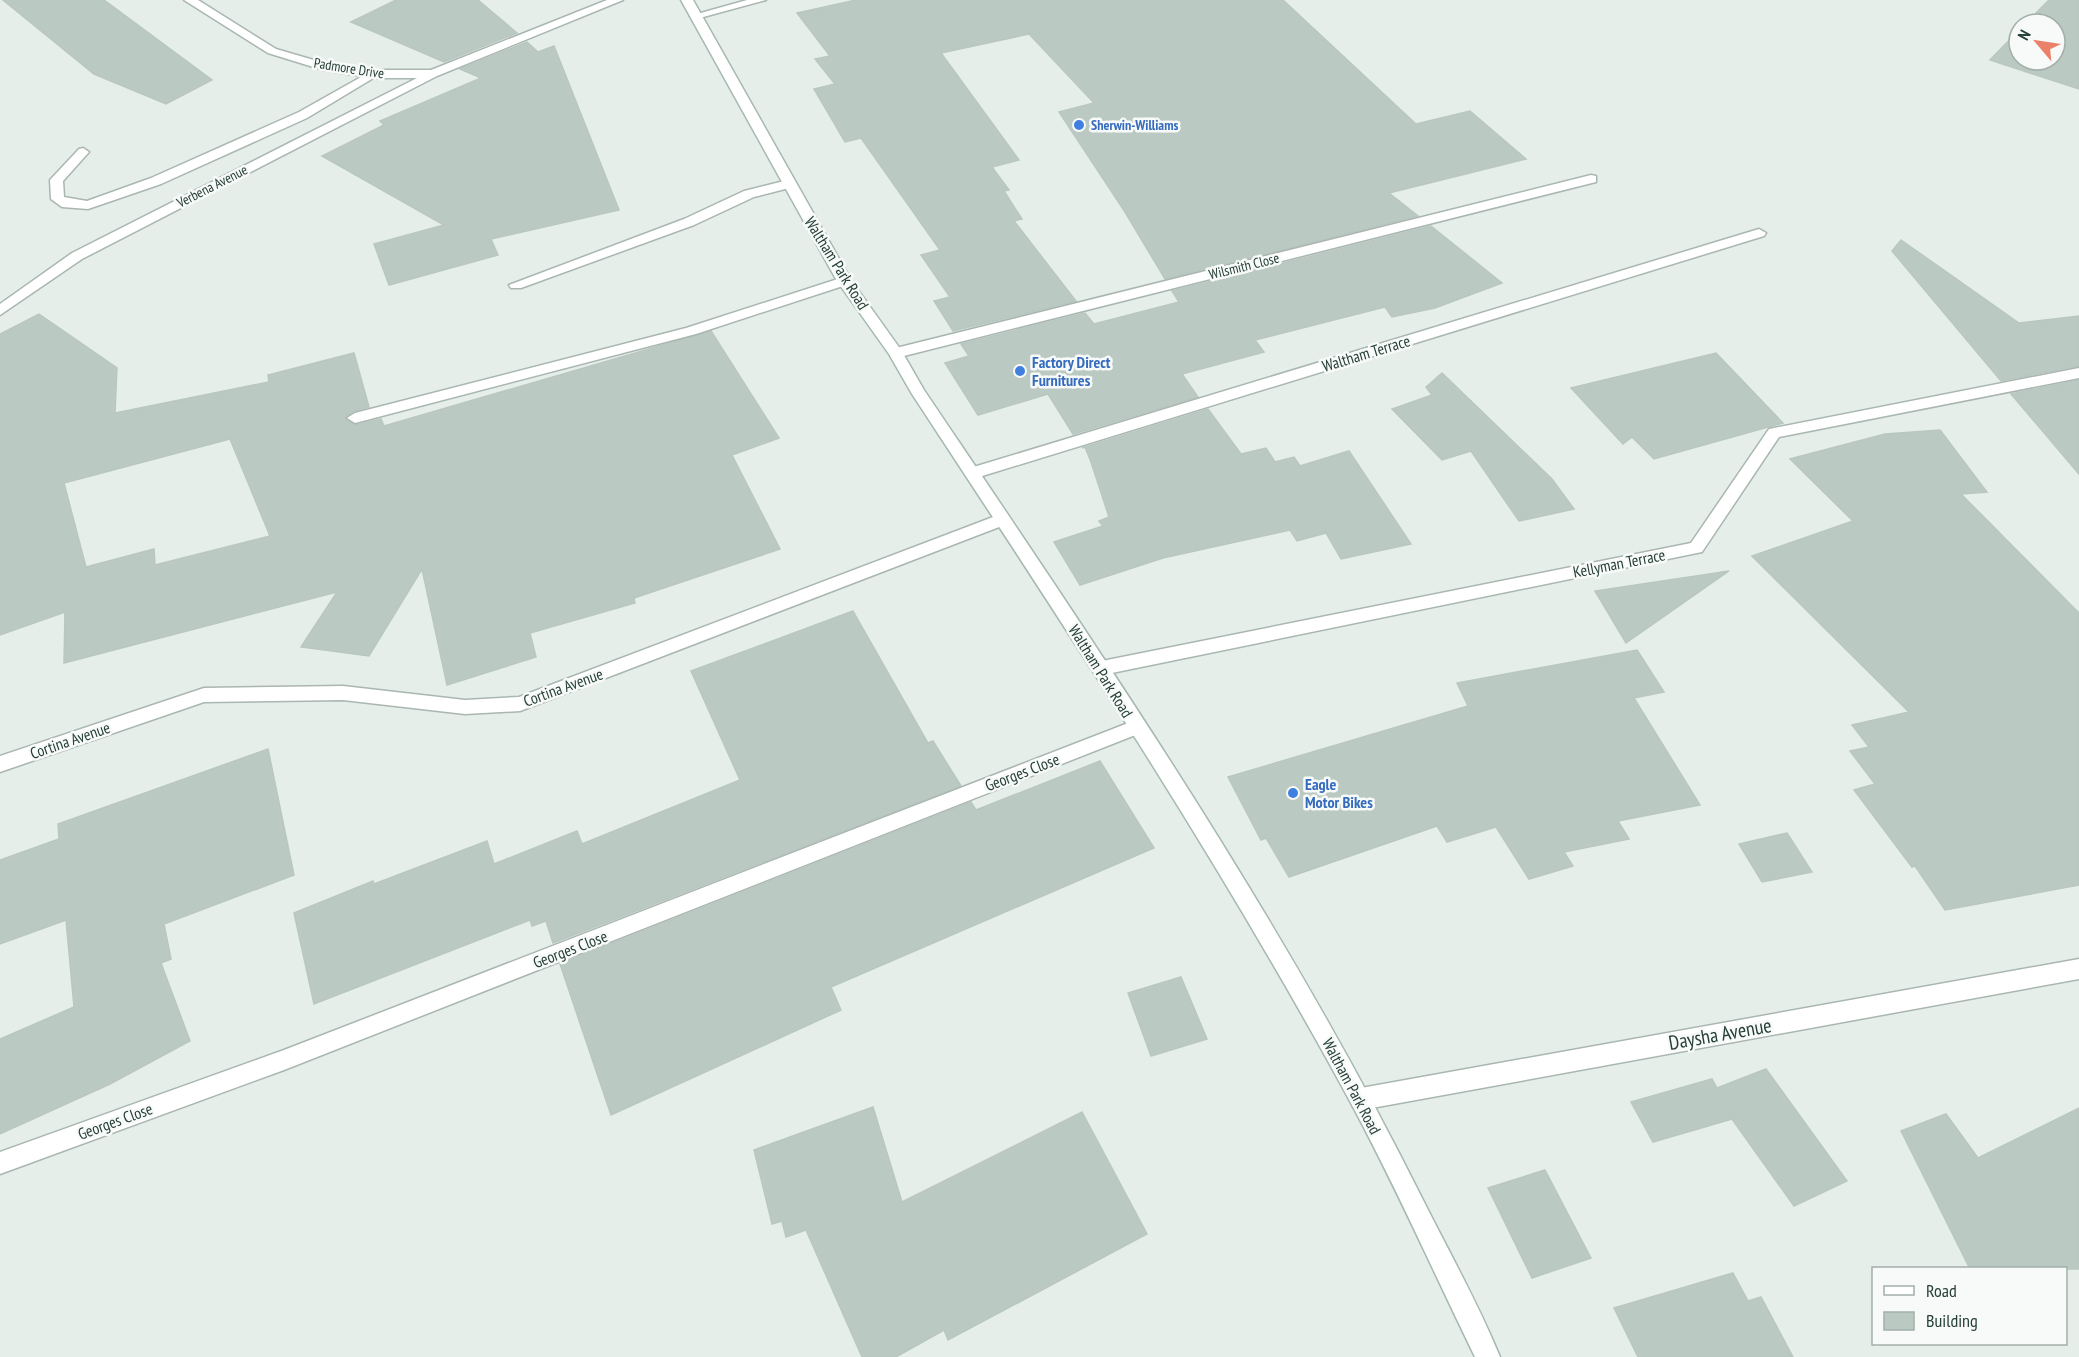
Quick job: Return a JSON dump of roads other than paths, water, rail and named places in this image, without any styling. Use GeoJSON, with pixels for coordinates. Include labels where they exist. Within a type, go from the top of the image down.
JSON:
{"type":"FeatureCollection","features":[{"type":"Feature","properties":{"kind":"street","name":"Padmore Drive"},"geometry":{"type":"LineString","coordinates":[[190,0],[272,51],[323,66],[374,74],[433,74],[617,0]]}},
{"type":"Feature","properties":{"kind":"street"},"geometry":{"type":"LineString","coordinates":[[692,8],[760,0]]}},
{"type":"Feature","properties":{"kind":"street","name":"Waltham Park Road"},"geometry":{"type":"LineString","coordinates":[[692,8],[844,281],[896,353],[917,391],[973,473],[1001,520],[1102,668],[1136,727],[1235,880],[1361,1099],[1488,1357]]}},
{"type":"Feature","properties":{"kind":"street"},"geometry":{"type":"LineString","coordinates":[[83,152],[56,180],[58,199],[67,204],[88,205],[156,181],[303,115],[374,74]]}},
{"type":"Feature","properties":{"kind":"street","name":"Verbena Avenue"},"geometry":{"type":"LineString","coordinates":[[0,310],[77,256],[433,74]]}},
{"type":"Feature","properties":{"kind":"street","name":"Wilsmith Close"},"geometry":{"type":"LineString","coordinates":[[896,353],[1591,179]]}},
{"type":"Feature","properties":{"kind":"street"},"geometry":{"type":"LineString","coordinates":[[516,285],[689,222],[749,194],[788,184]]}},
{"type":"Feature","properties":{"kind":"street","name":"Waltham Terrace"},"geometry":{"type":"LineString","coordinates":[[973,473],[1759,233]]}},
{"type":"Feature","properties":{"kind":"street"},"geometry":{"type":"LineString","coordinates":[[355,418],[691,330],[844,281]]}},
{"type":"Feature","properties":{"kind":"street","name":"Kellyman Terrace"},"geometry":{"type":"LineString","coordinates":[[1102,668],[1696,548],[1774,433],[2079,373]]}},
{"type":"Feature","properties":{"kind":"street","name":"Cortina Avenue"},"geometry":{"type":"LineString","coordinates":[[0,764],[204,695],[343,693],[465,707],[520,704],[1001,520]]}},
{"type":"Feature","properties":{"kind":"street","name":"Georges Close"},"geometry":{"type":"LineString","coordinates":[[0,1163],[284,1060],[1136,727]]}},
{"type":"Feature","properties":{"kind":"street","name":"Daysha Avenue"},"geometry":{"type":"LineString","coordinates":[[1361,1099],[2079,969]]}},
{"type":"Feature","properties":{"kind":"place","name":"Sherwin-Williams"},"geometry":{"type":"Point","coordinates":[1079,125]}},
{"type":"Feature","properties":{"kind":"place","name":"Factory Direct Furnitures"},"geometry":{"type":"Point","coordinates":[1020,371]}},
{"type":"Feature","properties":{"kind":"place","name":"Eagle Motor Bikes"},"geometry":{"type":"Point","coordinates":[1293,793]}}]}
